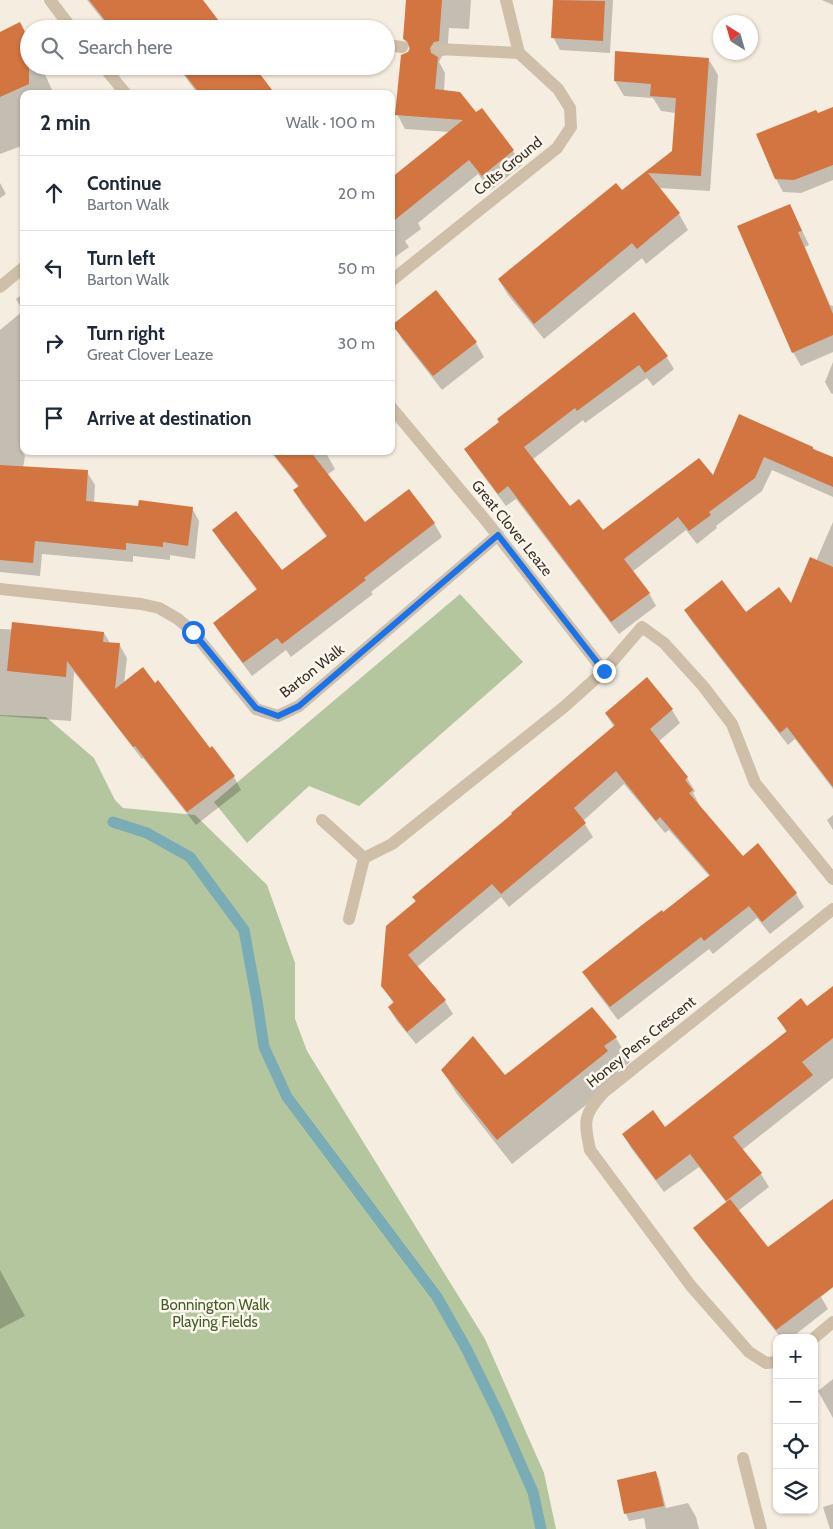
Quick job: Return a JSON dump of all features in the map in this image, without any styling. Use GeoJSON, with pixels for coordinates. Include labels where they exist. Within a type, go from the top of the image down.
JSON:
{"type":"FeatureCollection","features":[{"type":"Feature","properties":{"kind":"street"},"geometry":{"type":"LineString","coordinates":[[50,0],[65,20]]}},
{"type":"Feature","properties":{"kind":"street"},"geometry":{"type":"LineString","coordinates":[[438,49],[519,53],[506,0]]}},
{"type":"Feature","properties":{"kind":"street"},"geometry":{"type":"LineString","coordinates":[[395,46],[402,47]]}},
{"type":"Feature","properties":{"kind":"street","name":"Colts Ground"},"geometry":{"type":"LineString","coordinates":[[395,278],[556,148],[570,127],[570,108],[558,89],[519,53]]}},
{"type":"Feature","properties":{"kind":"street"},"geometry":{"type":"LineString","coordinates":[[110,75],[123,90]]}},
{"type":"Feature","properties":{"kind":"street"},"geometry":{"type":"LineString","coordinates":[[0,287],[20,270]]}},
{"type":"Feature","properties":{"kind":"street","name":"Great Clover Leaze"},"geometry":{"type":"LineString","coordinates":[[395,412],[498,535],[604,671]]}},
{"type":"Feature","properties":{"kind":"street","name":"Barton Walk"},"geometry":{"type":"LineString","coordinates":[[0,589],[141,604],[159,608],[178,619],[193,632],[256,708],[278,716],[299,706],[498,535]]}},
{"type":"Feature","properties":{"kind":"street"},"geometry":{"type":"LineString","coordinates":[[349,919],[364,858],[392,844],[564,707],[604,671],[642,627],[664,643],[703,686],[732,724],[755,783],[833,879]]}},
{"type":"Feature","properties":{"kind":"street"},"geometry":{"type":"LineString","coordinates":[[322,820],[364,858]]}},
{"type":"Feature","properties":{"kind":"street","name":"Honey Pens Crescent"},"geometry":{"type":"LineString","coordinates":[[773,1362],[766,1363],[749,1352],[691,1286],[590,1150],[585,1125],[591,1106],[604,1092],[833,909]]}},
{"type":"Feature","properties":{"kind":"street"},"geometry":{"type":"LineString","coordinates":[[818,1335],[833,1322]]}},
{"type":"Feature","properties":{"kind":"street"},"geometry":{"type":"LineString","coordinates":[[743,1458],[760,1529]]}},
{"type":"Feature","properties":{"kind":"green space"},"geometry":{"type":"Polygon","coordinates":[[[460,594],[523,662],[359,806],[309,786],[247,843],[214,802],[460,594]]]}},
{"type":"Feature","properties":{"kind":"green space","name":"Bonnington Walk Playing Fields"},"geometry":{"type":"Polygon","coordinates":[[[0,715],[46,717],[94,758],[115,800],[123,808],[195,815],[267,885],[295,963],[295,1019],[307,1051],[485,1339],[544,1473],[556,1529],[0,1529],[0,715]]]}},
{"type":"Feature","properties":{"kind":"building"},"geometry":{"type":"Polygon","coordinates":[[[89,0],[203,0],[218,20],[105,20],[89,0]]]}},
{"type":"Feature","properties":{"kind":"building"},"geometry":{"type":"Polygon","coordinates":[[[406,0],[442,0],[439,41],[434,42],[430,48],[431,53],[438,57],[435,89],[460,92],[476,112],[482,108],[514,150],[482,176],[469,160],[395,220],[395,175],[463,120],[395,115],[401,55],[408,52],[410,48],[407,41],[403,39],[406,0]]]}},
{"type":"Feature","properties":{"kind":"building"},"geometry":{"type":"Polygon","coordinates":[[[553,0],[605,1],[603,41],[551,38],[553,0]]]}},
{"type":"Feature","properties":{"kind":"building"},"geometry":{"type":"Polygon","coordinates":[[[20,22],[20,75],[29,75],[29,84],[0,97],[0,32],[20,22]]]}},
{"type":"Feature","properties":{"kind":"building"},"geometry":{"type":"Polygon","coordinates":[[[615,51],[709,58],[701,176],[648,173],[680,213],[637,249],[632,243],[534,324],[498,279],[616,183],[622,190],[672,151],[676,98],[650,96],[651,84],[614,81],[615,51]]]}},
{"type":"Feature","properties":{"kind":"building"},"geometry":{"type":"Polygon","coordinates":[[[185,75],[261,75],[272,90],[197,90],[185,75]]]}},
{"type":"Feature","properties":{"kind":"building"},"geometry":{"type":"Polygon","coordinates":[[[833,107],[833,165],[794,180],[775,179],[756,134],[816,110],[818,113],[833,107]]]}},
{"type":"Feature","properties":{"kind":"building"},"geometry":{"type":"Polygon","coordinates":[[[790,204],[802,231],[798,232],[833,314],[833,335],[792,353],[737,226],[790,204]]]}},
{"type":"Feature","properties":{"kind":"building"},"geometry":{"type":"Polygon","coordinates":[[[436,290],[477,342],[433,376],[395,329],[395,323],[436,290]]]}},
{"type":"Feature","properties":{"kind":"building"},"geometry":{"type":"Polygon","coordinates":[[[634,312],[668,356],[645,373],[639,365],[577,411],[575,408],[524,447],[570,506],[579,499],[603,530],[699,458],[713,475],[739,414],[833,457],[833,487],[764,457],[755,478],[709,512],[711,515],[689,531],[678,517],[624,559],[650,593],[611,622],[508,486],[498,494],[464,449],[499,422],[497,419],[634,312]]]}},
{"type":"Feature","properties":{"kind":"building"},"geometry":{"type":"Polygon","coordinates":[[[274,455],[313,455],[365,522],[409,489],[435,523],[364,578],[366,580],[282,644],[277,638],[243,663],[213,623],[257,589],[212,530],[236,511],[282,570],[327,536],[293,490],[299,486],[274,455]]]}},
{"type":"Feature","properties":{"kind":"building"},"geometry":{"type":"Polygon","coordinates":[[[0,465],[88,470],[86,501],[138,506],[139,500],[193,507],[188,546],[163,542],[163,547],[126,543],[126,550],[35,541],[33,563],[0,560],[0,465]]]}},
{"type":"Feature","properties":{"kind":"building"},"geometry":{"type":"Polygon","coordinates":[[[810,557],[833,567],[833,787],[787,727],[780,733],[684,610],[722,580],[746,612],[779,587],[791,603],[810,557]]]}},
{"type":"Feature","properties":{"kind":"building"},"geometry":{"type":"Polygon","coordinates":[[[12,622],[104,632],[103,642],[120,643],[115,689],[143,667],[155,683],[158,680],[210,748],[212,746],[235,776],[187,812],[135,746],[133,747],[67,661],[66,677],[7,671],[12,622]]]}},
{"type":"Feature","properties":{"kind":"building"},"geometry":{"type":"Polygon","coordinates":[[[647,677],[673,709],[650,729],[688,777],[685,780],[693,790],[689,793],[743,856],[758,843],[797,893],[762,922],[749,906],[704,941],[701,937],[610,1007],[582,972],[710,875],[660,817],[656,821],[616,771],[574,808],[586,823],[501,894],[492,884],[408,955],[446,1000],[407,1032],[388,1007],[394,1002],[381,986],[386,926],[416,901],[412,897],[615,725],[605,713],[647,677]]]}},
{"type":"Feature","properties":{"kind":"building"},"geometry":{"type":"Polygon","coordinates":[[[833,986],[833,1038],[802,1062],[813,1075],[733,1137],[762,1173],[726,1201],[690,1154],[656,1180],[622,1134],[653,1110],[665,1127],[787,1031],[777,1018],[801,998],[807,1006],[833,986]]]}},
{"type":"Feature","properties":{"kind":"building"},"geometry":{"type":"Polygon","coordinates":[[[592,1007],[617,1037],[604,1046],[608,1051],[497,1140],[441,1070],[473,1036],[505,1075],[592,1007]]]}},
{"type":"Feature","properties":{"kind":"building"},"geometry":{"type":"Polygon","coordinates":[[[730,1199],[768,1247],[833,1199],[833,1287],[776,1330],[693,1228],[730,1199]]]}},
{"type":"Feature","properties":{"kind":"building"},"geometry":{"type":"Polygon","coordinates":[[[656,1471],[664,1506],[624,1514],[617,1480],[656,1471]]]}},
{"type":"Feature","properties":{"kind":"waterway"},"geometry":{"type":"LineString","coordinates":[[113,822],[147,833],[190,857],[244,930],[264,1047],[287,1097],[437,1297],[466,1348],[498,1413],[533,1492],[541,1529]]}},
{"type":"Feature","properties":{"kind":"route"},"geometry":{"type":"LineString","coordinates":[[193,632],[256,708],[278,716],[299,706],[498,535],[604,671]]}}]}
